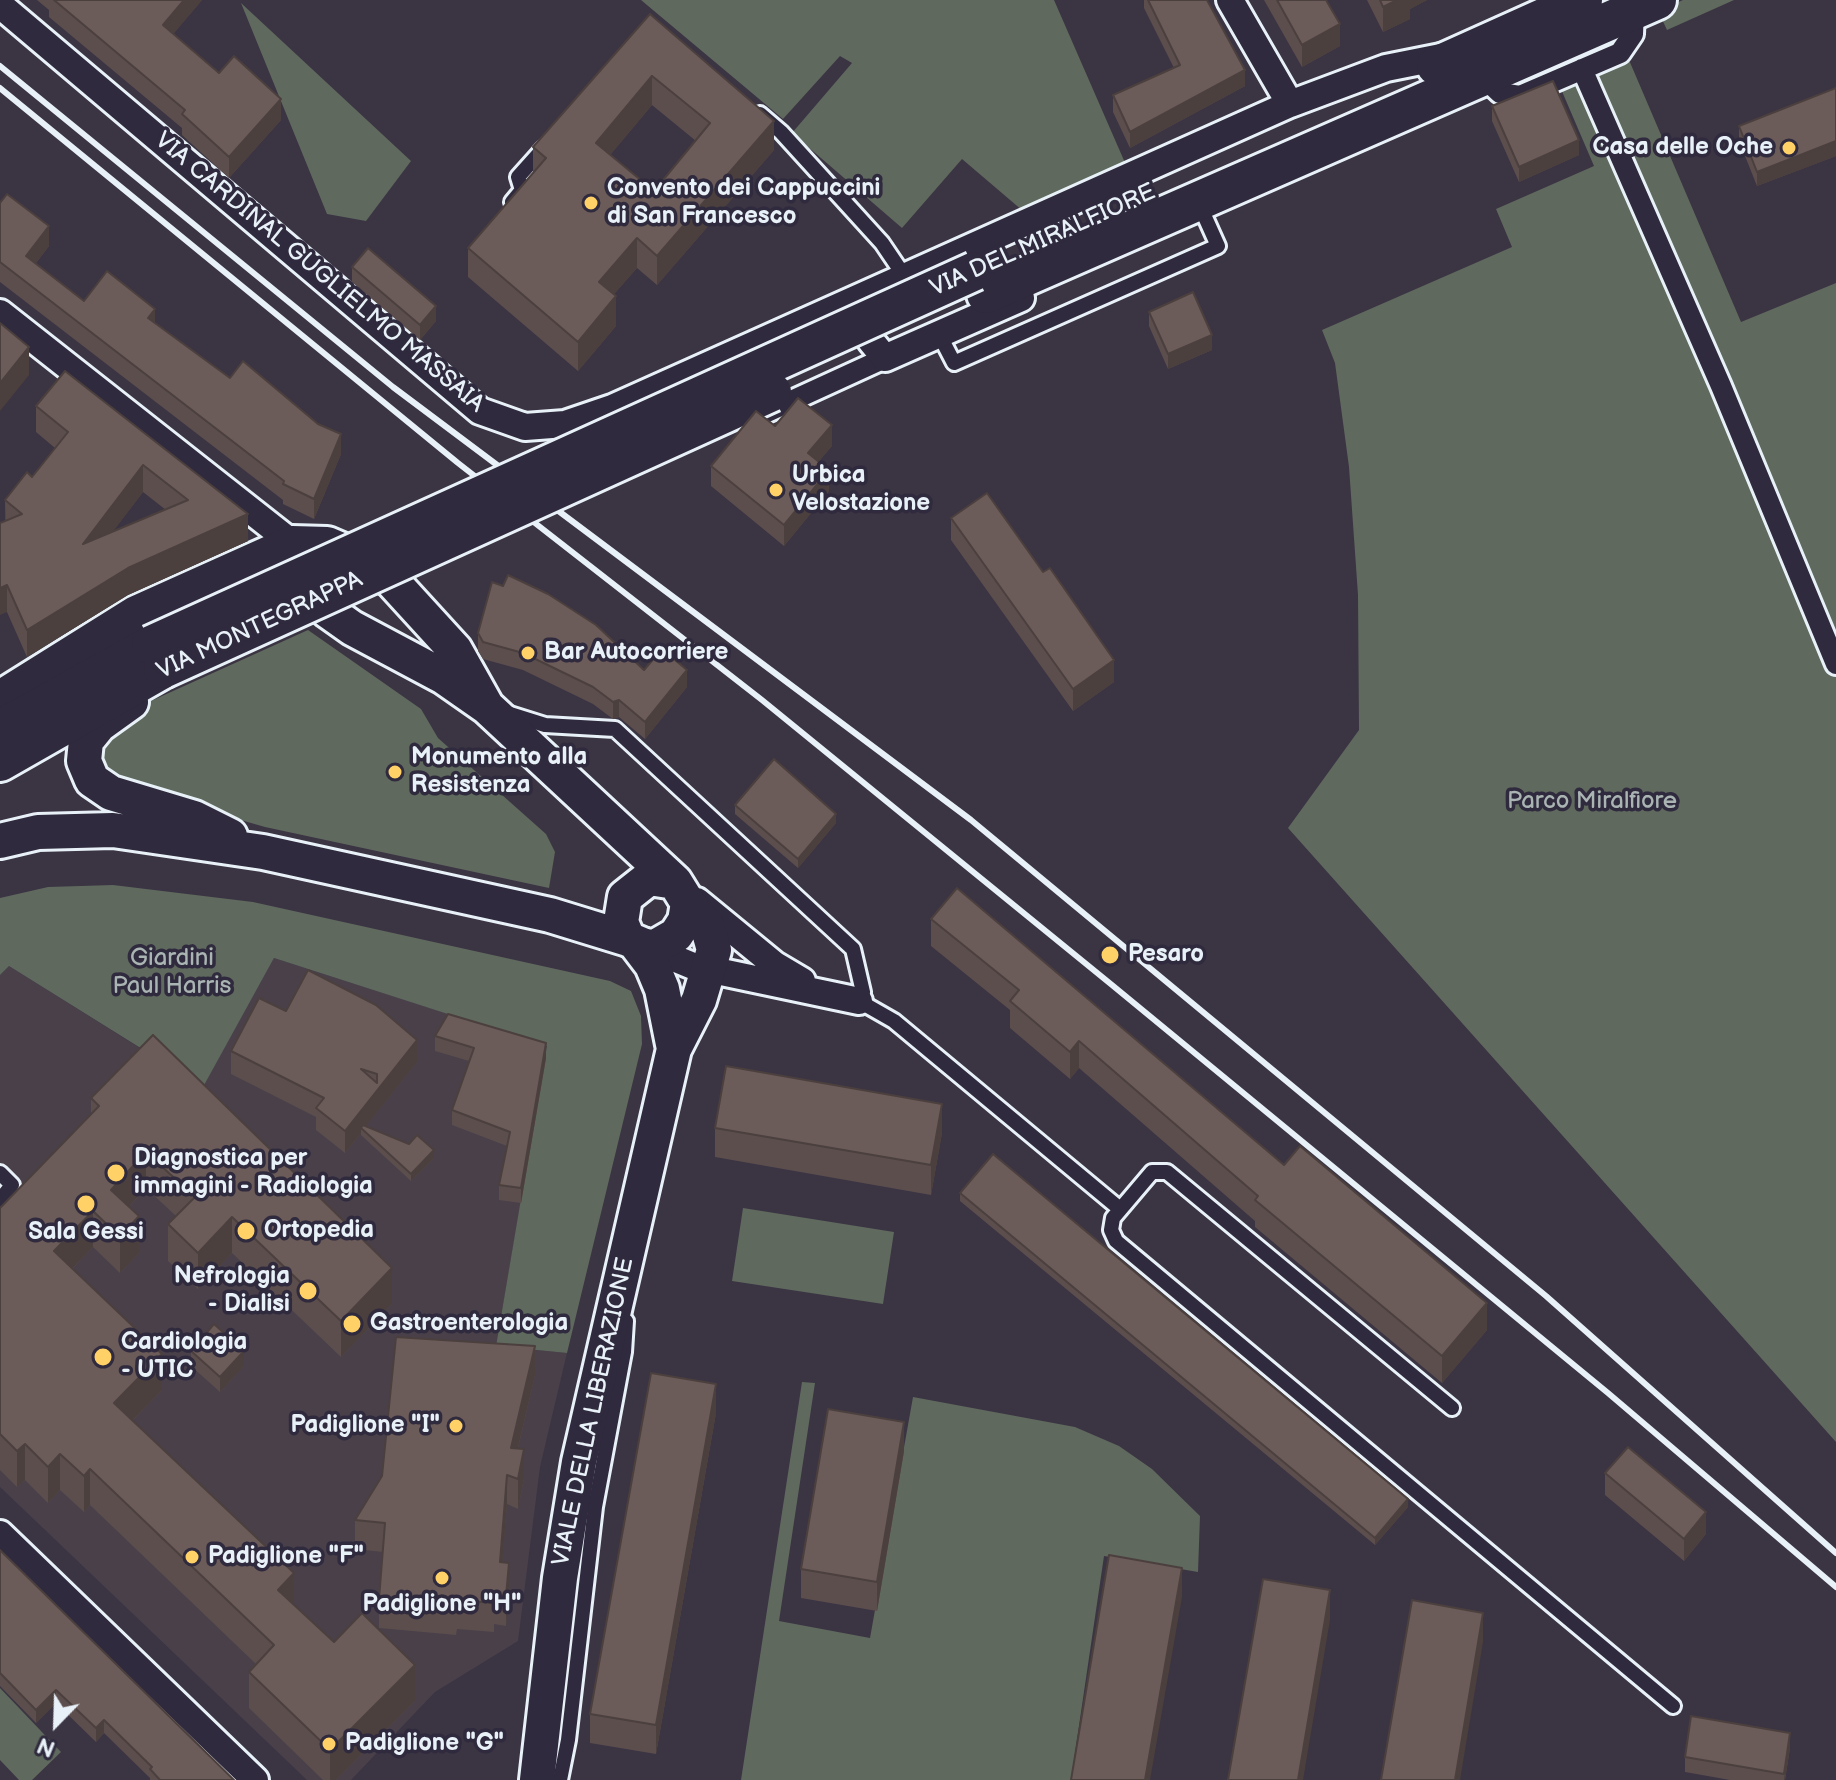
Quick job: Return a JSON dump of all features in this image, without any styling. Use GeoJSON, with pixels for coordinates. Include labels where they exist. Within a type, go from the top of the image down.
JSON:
{"type":"FeatureCollection","features":[{"type":"Feature","properties":{"kind":"main road","name":"VIA DEL MIRALFIORE"},"geometry":{"type":"LineString","coordinates":[[1475,63],[1558,5]]}},
{"type":"Feature","properties":{"kind":"main road","name":"VIA DEL MIRALFIORE"},"geometry":{"type":"LineString","coordinates":[[516,494],[980,282],[1475,63],[1646,5]]}},
{"type":"Feature","properties":{"kind":"main road","name":"VIA MONTEGRAPPA"},"geometry":{"type":"LineString","coordinates":[[0,729],[516,494]]}},
{"type":"Feature","properties":{"kind":"main road","name":"VIA MONTEGRAPPA"},"geometry":{"type":"LineString","coordinates":[[0,762],[157,657]]}},
{"type":"Feature","properties":{"kind":"street"},"geometry":{"type":"LineString","coordinates":[[1230,0],[1290,104]]}},
{"type":"Feature","properties":{"kind":"street","name":"VIA CARDINAL GUGLIELMO MASSAIA"},"geometry":{"type":"LineString","coordinates":[[0,5],[480,411],[525,427],[565,424],[612,408],[1290,104],[1386,68],[1475,63]]}},
{"type":"Feature","properties":{"kind":"street","name":"VIA DEL MIRALFIORE"},"geometry":{"type":"LineString","coordinates":[[885,358],[1417,123],[1475,63],[1500,93],[1520,96],[1620,53],[1646,5]]}},
{"type":"Feature","properties":{"kind":"street"},"geometry":{"type":"LineString","coordinates":[[1582,69],[1721,386],[1836,664]]}},
{"type":"Feature","properties":{"kind":"street"},"geometry":{"type":"LineString","coordinates":[[612,408],[669,457],[885,358],[871,341],[866,325],[870,307],[893,282],[927,315],[939,334]]}},
{"type":"Feature","properties":{"kind":"street"},"geometry":{"type":"LineString","coordinates":[[0,313],[292,543],[307,591],[328,611],[444,677],[487,707]]}},
{"type":"Feature","properties":{"kind":"street"},"geometry":{"type":"LineString","coordinates":[[0,698],[136,613],[292,543],[327,544],[355,556],[392,581],[455,650],[487,707]]}},
{"type":"Feature","properties":{"kind":"street"},"geometry":{"type":"LineString","coordinates":[[157,657],[138,697],[99,725],[86,741],[84,761],[92,780],[111,793],[194,818],[263,852]]}},
{"type":"Feature","properties":{"kind":"street","name":"VIALE DELLA LIBERAZIONE"},"geometry":{"type":"LineString","coordinates":[[487,707],[682,892],[707,925],[713,939],[710,970],[674,1049],[618,1289],[592,1373],[572,1500],[537,1780]]}},
{"type":"Feature","properties":{"kind":"street"},"geometry":{"type":"LineString","coordinates":[[0,841],[38,832],[113,830],[263,852],[550,915],[710,970],[859,1001]]}},
{"type":"Feature","properties":{"kind":"street"},"geometry":{"type":"LineString","coordinates":[[617,831],[628,893],[621,922],[637,944],[657,946],[676,935],[685,921],[682,892]]}},
{"type":"Feature","properties":{"kind":"street"},"geometry":{"type":"LineString","coordinates":[[550,915],[628,893],[649,878],[682,892],[775,965],[819,991]]}},
{"type":"Feature","properties":{"kind":"street","name":"VIALE DELLA LIBERAZIONE"},"geometry":{"type":"LineString","coordinates":[[637,944],[652,965],[662,989],[674,1049]]}},
{"type":"Feature","properties":{"kind":"street"},"geometry":{"type":"LineString","coordinates":[[0,1534],[255,1780]]}},
{"type":"Feature","properties":{"kind":"lane"},"geometry":{"type":"LineString","coordinates":[[746,102],[781,132],[872,231],[893,282]]}},
{"type":"Feature","properties":{"kind":"lane"},"geometry":{"type":"LineString","coordinates":[[503,212],[522,190],[518,177],[550,142]]}},
{"type":"Feature","properties":{"kind":"lane"},"geometry":{"type":"LineString","coordinates":[[939,334],[954,363],[1218,246],[1205,217]]}},
{"type":"Feature","properties":{"kind":"lane"},"geometry":{"type":"LineString","coordinates":[[487,707],[545,725],[615,729],[853,949],[863,992],[859,1001],[894,1021],[1120,1209]]}},
{"type":"Feature","properties":{"kind":"lane"},"geometry":{"type":"LineString","coordinates":[[1452,1408],[1167,1172],[1152,1172],[1120,1209],[1111,1230],[1116,1241],[1673,1706]]}},
{"type":"Feature","properties":{"kind":"lane"},"geometry":{"type":"LineString","coordinates":[[0,1173],[12,1185],[0,1200]]}},
{"type":"Feature","properties":{"kind":"lane"},"geometry":{"type":"LineString","coordinates":[[560,1780],[568,1740],[595,1507],[624,1352],[626,1315],[618,1289]]}},
{"type":"Feature","properties":{"kind":"shaded area"},"geometry":{"type":"Polygon","coordinates":[[[274,958],[548,1046],[496,1346],[567,1353],[540,1467],[518,1641],[435,1692],[351,1780],[307,1780],[0,1487],[0,975],[9,966],[202,1087],[274,958]]]}},
{"type":"Feature","properties":{"kind":"green space"},"geometry":{"type":"Polygon","coordinates":[[[641,0],[1054,0],[1126,165],[1023,211],[962,159],[902,228],[792,133],[852,63],[840,56],[783,119],[641,0]]]}},
{"type":"Feature","properties":{"kind":"green space"},"geometry":{"type":"Polygon","coordinates":[[[1683,0],[1734,0],[1667,30],[1658,11],[1683,0]]]}},
{"type":"Feature","properties":{"kind":"green space"},"geometry":{"type":"Polygon","coordinates":[[[241,3],[411,161],[366,221],[327,214],[241,3]]]}},
{"type":"Feature","properties":{"kind":"green space","name":"Parco Miralfiore"},"geometry":{"type":"Polygon","coordinates":[[[1629,60],[1741,322],[1836,283],[1836,1442],[1288,828],[1359,730],[1358,595],[1349,467],[1335,363],[1322,330],[1512,247],[1496,209],[1594,166],[1561,89],[1629,60]]]}},
{"type":"Feature","properties":{"kind":"green space"},"geometry":{"type":"Polygon","coordinates":[[[308,630],[421,709],[438,738],[546,834],[555,852],[549,888],[265,827],[115,784],[101,774],[95,746],[110,729],[151,701],[308,630]]]}},
{"type":"Feature","properties":{"kind":"green space","name":"Giardini Paul Harris"},"geometry":{"type":"Polygon","coordinates":[[[113,885],[253,902],[610,981],[631,991],[641,1016],[642,1044],[567,1353],[496,1346],[547,1046],[274,958],[203,1087],[9,966],[0,975],[0,898],[48,887],[113,885]]]}},
{"type":"Feature","properties":{"kind":"green space"},"geometry":{"type":"Polygon","coordinates":[[[743,1208],[894,1232],[883,1304],[732,1281],[743,1208]]]}},
{"type":"Feature","properties":{"kind":"green space"},"geometry":{"type":"Polygon","coordinates":[[[802,1382],[815,1383],[779,1621],[870,1638],[913,1397],[1075,1427],[1119,1446],[1152,1469],[1200,1516],[1198,1572],[1104,1556],[1071,1780],[741,1780],[802,1382]]]}},
{"type":"Feature","properties":{"kind":"green space"},"geometry":{"type":"Polygon","coordinates":[[[0,1688],[61,1752],[32,1780],[19,1780],[0,1760],[0,1688]]]}},
{"type":"Feature","properties":{"kind":"building"},"geometry":{"type":"Polygon","coordinates":[[[54,0],[184,0],[163,25],[219,73],[234,56],[281,99],[229,157],[182,114],[185,110],[54,0]]]}},
{"type":"Feature","properties":{"kind":"building"},"geometry":{"type":"Polygon","coordinates":[[[1148,0],[1207,0],[1245,70],[1130,132],[1113,95],[1180,65],[1148,0]]]}},
{"type":"Feature","properties":{"kind":"building"},"geometry":{"type":"Polygon","coordinates":[[[1277,0],[1326,0],[1340,24],[1302,45],[1277,0]]]}},
{"type":"Feature","properties":{"kind":"building"},"geometry":{"type":"Polygon","coordinates":[[[1380,0],[1397,0],[1383,7],[1380,0]]]}},
{"type":"Feature","properties":{"kind":"building","name":"Convento dei Cappuccini di San Francesco"},"geometry":{"type":"Polygon","coordinates":[[[650,14],[774,121],[657,256],[637,238],[599,282],[616,296],[578,342],[468,248],[546,158],[533,147],[650,14]],[[652,76],[596,143],[654,191],[710,123],[652,76]]]}},
{"type":"Feature","properties":{"kind":"building"},"geometry":{"type":"Polygon","coordinates":[[[1553,81],[1579,140],[1519,167],[1492,106],[1553,81]]]}},
{"type":"Feature","properties":{"kind":"building","name":"Casa delle Oche"},"geometry":{"type":"Polygon","coordinates":[[[1836,88],[1836,141],[1757,172],[1739,126],[1836,88]]]}},
{"type":"Feature","properties":{"kind":"building"},"geometry":{"type":"Polygon","coordinates":[[[7,194],[49,226],[26,256],[84,301],[107,271],[155,309],[148,318],[230,378],[243,361],[318,424],[341,434],[314,499],[283,484],[284,481],[0,262],[0,203],[7,194]]]}},
{"type":"Feature","properties":{"kind":"building"},"geometry":{"type":"Polygon","coordinates":[[[368,248],[436,306],[420,325],[352,267],[368,248]]]}},
{"type":"Feature","properties":{"kind":"building"},"geometry":{"type":"Polygon","coordinates":[[[1193,292],[1212,335],[1168,354],[1149,312],[1193,292]]]}},
{"type":"Feature","properties":{"kind":"building"},"geometry":{"type":"Polygon","coordinates":[[[0,323],[29,347],[0,383],[0,323]]]}},
{"type":"Feature","properties":{"kind":"building"},"geometry":{"type":"Polygon","coordinates":[[[65,371],[248,514],[128,568],[27,630],[7,585],[0,588],[0,523],[22,514],[5,500],[27,472],[32,477],[68,432],[36,406],[65,371]],[[143,465],[83,544],[188,500],[143,465]]]}},
{"type":"Feature","properties":{"kind":"building"},"geometry":{"type":"Polygon","coordinates":[[[798,398],[832,425],[808,453],[829,470],[784,525],[711,466],[756,411],[775,426],[798,398]]]}},
{"type":"Feature","properties":{"kind":"building"},"geometry":{"type":"Polygon","coordinates":[[[987,493],[1043,572],[1050,568],[1114,660],[1073,689],[951,518],[987,493]]]}},
{"type":"Feature","properties":{"kind":"building"},"geometry":{"type":"Polygon","coordinates":[[[508,575],[548,594],[596,625],[644,670],[662,649],[687,670],[645,722],[619,700],[613,702],[593,687],[523,653],[483,642],[478,633],[492,582],[503,586],[508,575]]]}},
{"type":"Feature","properties":{"kind":"building"},"geometry":{"type":"Polygon","coordinates":[[[774,759],[836,814],[798,859],[735,805],[774,759]]]}},
{"type":"Feature","properties":{"kind":"building"},"geometry":{"type":"Polygon","coordinates":[[[957,888],[1284,1165],[1300,1146],[1487,1303],[1442,1356],[1255,1200],[1258,1196],[1079,1041],[1070,1052],[1010,1001],[1019,990],[931,919],[957,888]]]}},
{"type":"Feature","properties":{"kind":"building"},"geometry":{"type":"Polygon","coordinates":[[[308,970],[376,1005],[417,1040],[345,1131],[316,1108],[324,1098],[231,1051],[259,998],[286,1011],[308,970]],[[361,1069],[377,1083],[377,1074],[361,1069]]]}},
{"type":"Feature","properties":{"kind":"building"},"geometry":{"type":"Polygon","coordinates":[[[448,1014],[546,1043],[521,1188],[499,1185],[510,1132],[452,1110],[474,1048],[435,1036],[448,1014]]]}},
{"type":"Feature","properties":{"kind":"building"},"geometry":{"type":"Polygon","coordinates":[[[153,1035],[392,1268],[341,1321],[232,1217],[198,1253],[168,1224],[195,1197],[146,1152],[111,1190],[139,1216],[120,1237],[93,1211],[54,1251],[162,1354],[114,1403],[294,1573],[278,1590],[334,1642],[362,1613],[415,1665],[330,1750],[249,1672],[274,1645],[90,1469],[84,1476],[60,1454],[48,1467],[25,1444],[17,1451],[0,1434],[0,1208],[99,1106],[91,1098],[153,1035]]]}},
{"type":"Feature","properties":{"kind":"building"},"geometry":{"type":"Polygon","coordinates":[[[726,1066],[942,1104],[931,1165],[715,1128],[726,1066]]]}},
{"type":"Feature","properties":{"kind":"building"},"geometry":{"type":"Polygon","coordinates":[[[363,1125],[409,1144],[417,1135],[434,1150],[411,1174],[361,1128],[363,1125]]]}},
{"type":"Feature","properties":{"kind":"building"},"geometry":{"type":"Polygon","coordinates":[[[993,1154],[1408,1499],[1375,1538],[960,1193],[993,1154]]]}},
{"type":"Feature","properties":{"kind":"building"},"geometry":{"type":"Polygon","coordinates":[[[214,1324],[244,1351],[220,1377],[191,1351],[214,1324]]]}},
{"type":"Feature","properties":{"kind":"building"},"geometry":{"type":"Polygon","coordinates":[[[396,1337],[535,1346],[511,1448],[524,1449],[518,1479],[507,1475],[500,1562],[509,1563],[506,1596],[494,1595],[494,1603],[457,1600],[456,1606],[379,1599],[385,1523],[355,1520],[382,1476],[396,1337]]]}},
{"type":"Feature","properties":{"kind":"building"},"geometry":{"type":"Polygon","coordinates":[[[651,1373],[716,1384],[656,1725],[590,1714],[651,1373]]]}},
{"type":"Feature","properties":{"kind":"building"},"geometry":{"type":"Polygon","coordinates":[[[828,1409],[904,1422],[877,1582],[801,1569],[828,1409]]]}},
{"type":"Feature","properties":{"kind":"building"},"geometry":{"type":"Polygon","coordinates":[[[1628,1447],[1706,1512],[1684,1539],[1605,1473],[1628,1447]]]}},
{"type":"Feature","properties":{"kind":"building"},"geometry":{"type":"Polygon","coordinates":[[[0,1550],[234,1780],[160,1780],[150,1769],[152,1767],[104,1720],[96,1728],[56,1690],[36,1710],[0,1673],[0,1550]]]}},
{"type":"Feature","properties":{"kind":"building"},"geometry":{"type":"Polygon","coordinates":[[[1109,1555],[1182,1568],[1145,1780],[1071,1780],[1109,1555]]]}},
{"type":"Feature","properties":{"kind":"building"},"geometry":{"type":"Polygon","coordinates":[[[1263,1579],[1330,1590],[1298,1780],[1228,1780],[1263,1579]]]}},
{"type":"Feature","properties":{"kind":"building"},"geometry":{"type":"Polygon","coordinates":[[[1412,1600],[1483,1613],[1455,1780],[1381,1780],[1412,1600]]]}},
{"type":"Feature","properties":{"kind":"building"},"geometry":{"type":"Polygon","coordinates":[[[1691,1716],[1790,1733],[1784,1774],[1685,1757],[1691,1716]]]}},
{"type":"Feature","properties":{"kind":"railway"},"geometry":{"type":"LineString","coordinates":[[0,66],[393,387],[971,820],[1546,1296],[1836,1553]]}},
{"type":"Feature","properties":{"kind":"railway"},"geometry":{"type":"LineString","coordinates":[[0,88],[458,463],[762,700],[1112,985],[1608,1393],[1836,1587]]}},
{"type":"Feature","properties":{"kind":"place","name":"Casa delle Oche"},"geometry":{"type":"Point","coordinates":[1789,148]}},
{"type":"Feature","properties":{"kind":"place","name":"Convento dei Cappuccini di San Francesco"},"geometry":{"type":"Point","coordinates":[591,203]}},
{"type":"Feature","properties":{"kind":"place","name":"Urbica Velostazione"},"geometry":{"type":"Point","coordinates":[776,490]}},
{"type":"Feature","properties":{"kind":"place","name":"Bar Autocorriere"},"geometry":{"type":"Point","coordinates":[528,653]}},
{"type":"Feature","properties":{"kind":"place","name":"Monumento alla Resistenza"},"geometry":{"type":"Point","coordinates":[395,772]}},
{"type":"Feature","properties":{"kind":"place","name":"Pesaro"},"geometry":{"type":"Point","coordinates":[1110,955]}},
{"type":"Feature","properties":{"kind":"place","name":"Diagnostica per immagini - Radiologia"},"geometry":{"type":"Point","coordinates":[116,1173]}},
{"type":"Feature","properties":{"kind":"place","name":"Sala Gessi"},"geometry":{"type":"Point","coordinates":[86,1204]}},
{"type":"Feature","properties":{"kind":"place","name":"Ortopedia"},"geometry":{"type":"Point","coordinates":[246,1231]}},
{"type":"Feature","properties":{"kind":"place","name":"Nefrologia - Dialisi"},"geometry":{"type":"Point","coordinates":[308,1291]}},
{"type":"Feature","properties":{"kind":"place","name":"Gastroenterologia"},"geometry":{"type":"Point","coordinates":[352,1324]}},
{"type":"Feature","properties":{"kind":"place","name":"Cardiologia - UTIC"},"geometry":{"type":"Point","coordinates":[103,1357]}},
{"type":"Feature","properties":{"kind":"place","name":"Padiglione \"I\""},"geometry":{"type":"Point","coordinates":[456,1426]}},
{"type":"Feature","properties":{"kind":"place","name":"Padiglione \"F\""},"geometry":{"type":"Point","coordinates":[192,1557]}},
{"type":"Feature","properties":{"kind":"place","name":"Padiglione \"H\""},"geometry":{"type":"Point","coordinates":[442,1578]}},
{"type":"Feature","properties":{"kind":"place","name":"Padiglione \"G\""},"geometry":{"type":"Point","coordinates":[329,1744]}}]}
